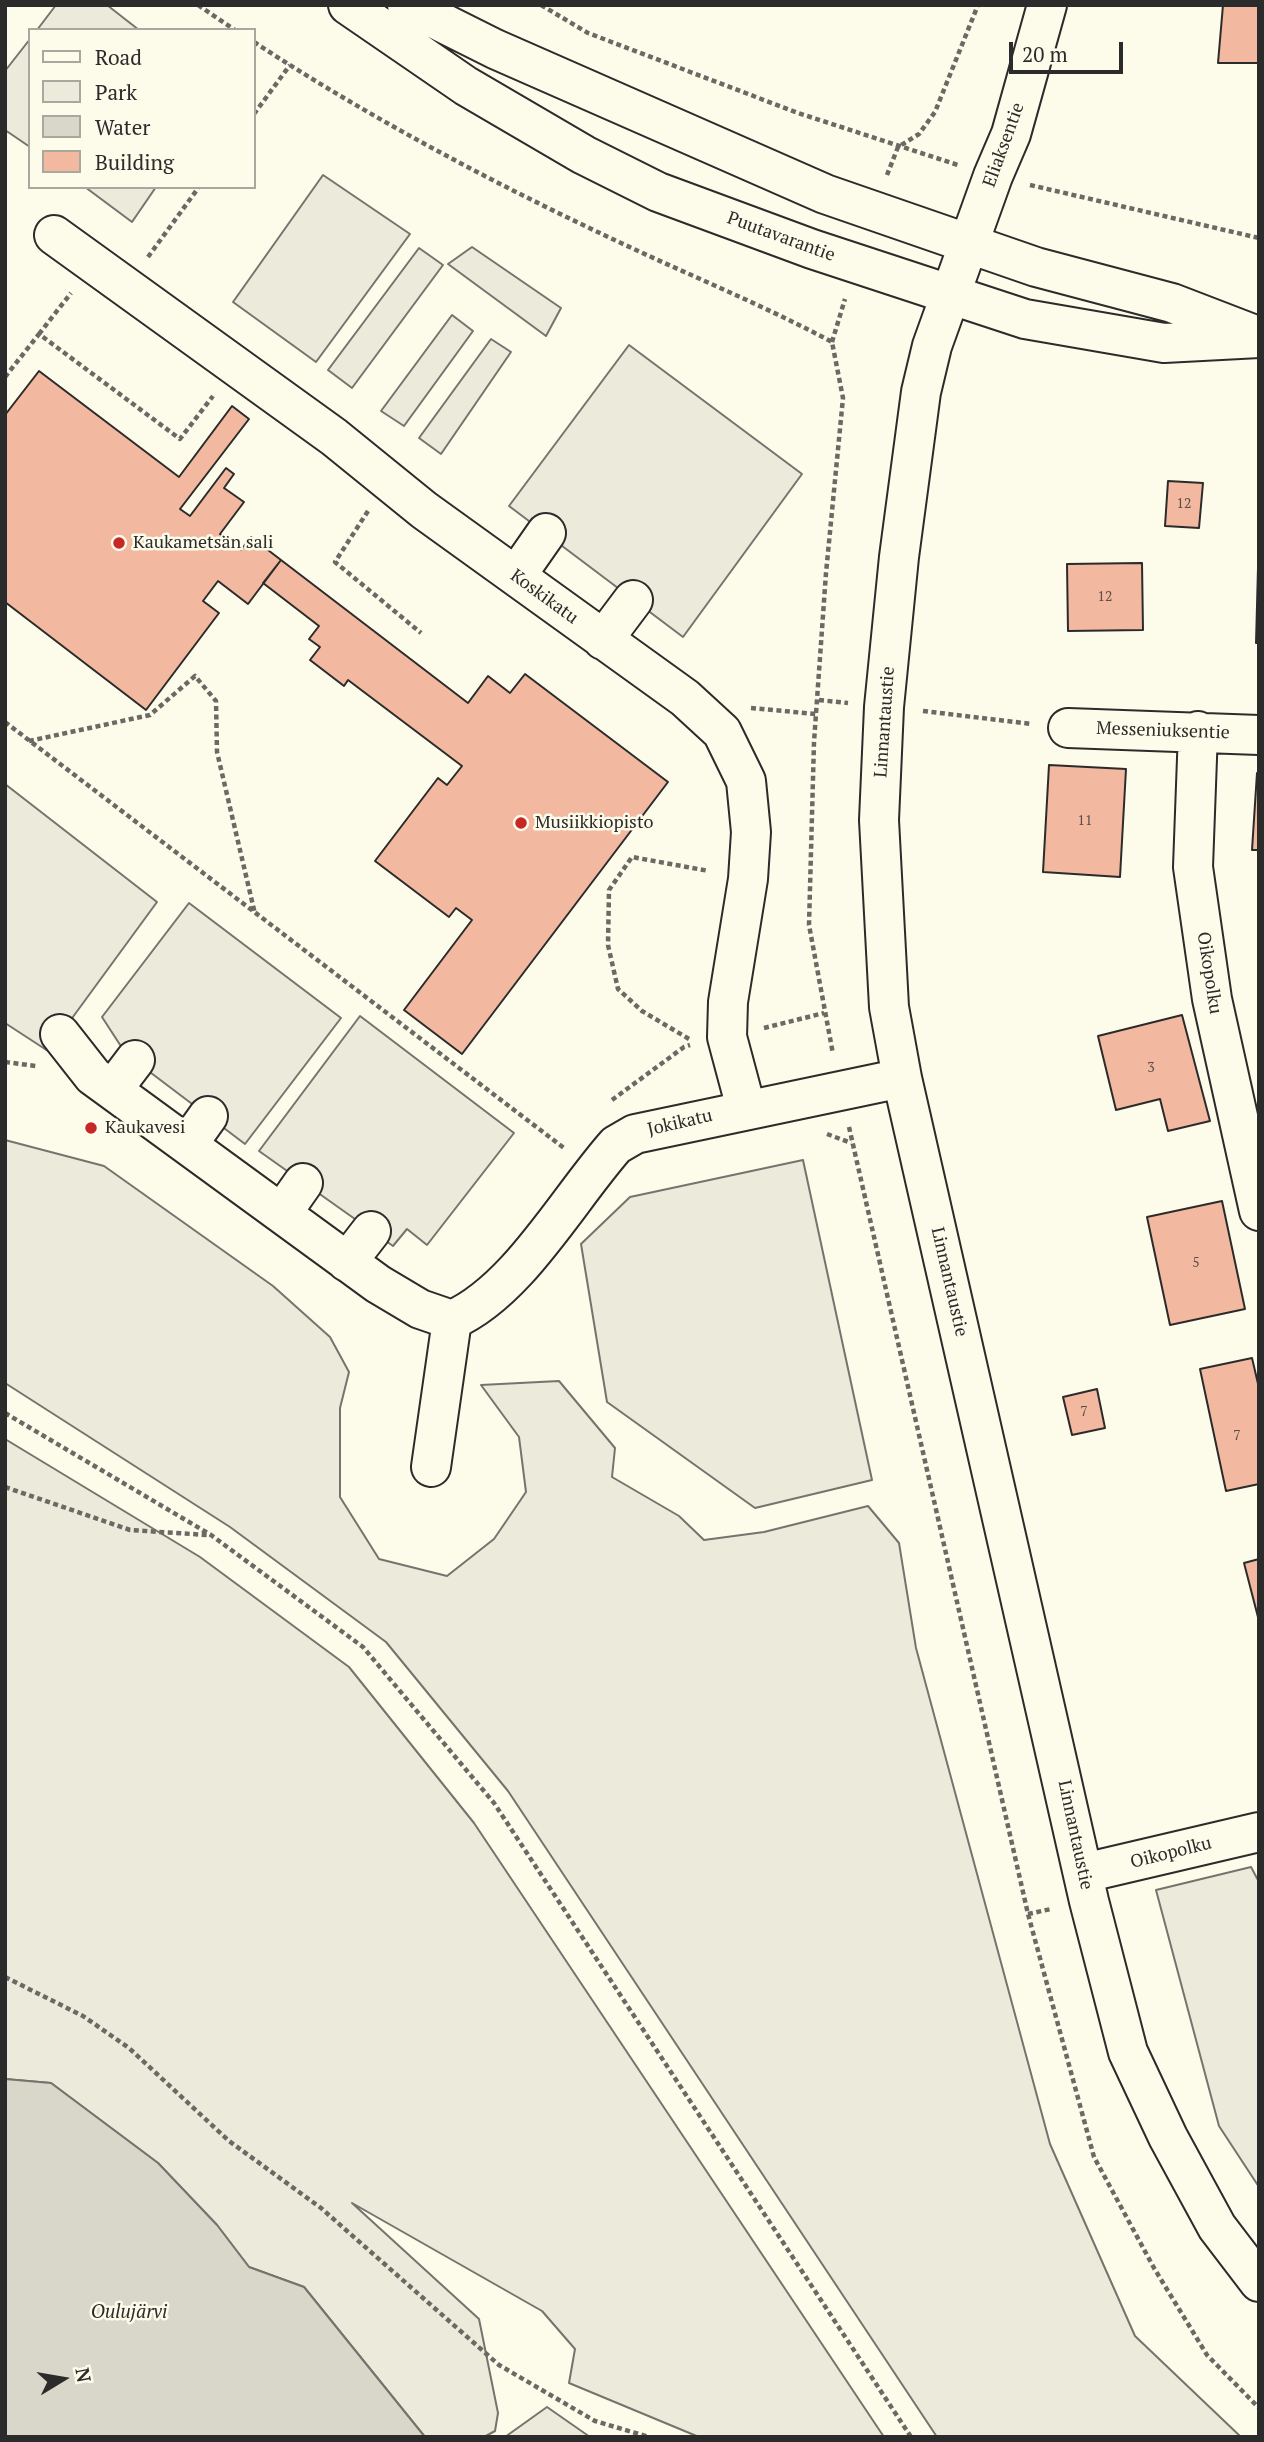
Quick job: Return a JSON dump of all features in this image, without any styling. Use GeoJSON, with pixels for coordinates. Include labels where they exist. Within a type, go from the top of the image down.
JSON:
{"type":"FeatureCollection","features":[{"type":"Feature","properties":{"kind":"street","name":"Puutavarantie"},"geometry":{"type":"LineString","coordinates":[[348,5],[466,86],[584,155],[658,192],[948,296],[1025,319],[1164,343],[1259,337]]}},
{"type":"Feature","properties":{"kind":"street","name":"Puutavarantie"},"geometry":{"type":"LineString","coordinates":[[407,5],[495,49],[689,136],[873,211],[1036,267],[1172,303],[1259,337]]}},
{"type":"Feature","properties":{"kind":"street","name":"Eliaksentie"},"geometry":{"type":"LineString","coordinates":[[968,242],[1011,134],[1046,5]]}},
{"type":"Feature","properties":{"kind":"street","name":"Koskikatu"},"geometry":{"type":"LineString","coordinates":[[54,235],[334,437],[516,576],[685,698],[722,732],[746,781],[751,832],[748,879],[732,970],[727,1025],[727,1037],[746,1108]]}},
{"type":"Feature","properties":{"kind":"street","name":"Linnantaustie"},"geometry":{"type":"LineString","coordinates":[[968,242],[948,296],[921,392],[899,557],[884,706],[879,820],[889,1007],[902,1078],[1084,1873],[1128,2052],[1168,2137],[1217,2227],[1259,2282]]}},
{"type":"Feature","properties":{"kind":"street"},"geometry":{"type":"LineString","coordinates":[[516,576],[546,533]]}},
{"type":"Feature","properties":{"kind":"street"},"geometry":{"type":"LineString","coordinates":[[603,640],[634,600]]}},
{"type":"Feature","properties":{"kind":"street","name":"Messeniuksentie"},"geometry":{"type":"LineString","coordinates":[[1068,728],[1259,734]]}},
{"type":"Feature","properties":{"kind":"street","name":"Oikopolku"},"geometry":{"type":"LineString","coordinates":[[1198,732],[1193,867],[1212,999],[1259,1211]]}},
{"type":"Feature","properties":{"kind":"street"},"geometry":{"type":"LineString","coordinates":[[60,1034],[114,1075],[198,1130],[282,1213],[347,1262],[420,1309],[452,1320],[431,1467]]}},
{"type":"Feature","properties":{"kind":"street","name":"Jokikatu"},"geometry":{"type":"LineString","coordinates":[[452,1320],[486,1302],[616,1145],[635,1134],[746,1108],[902,1078]]}},
{"type":"Feature","properties":{"kind":"street"},"geometry":{"type":"LineString","coordinates":[[282,1213],[303,1182]]}},
{"type":"Feature","properties":{"kind":"street"},"geometry":{"type":"LineString","coordinates":[[347,1262],[371,1231]]}},
{"type":"Feature","properties":{"kind":"street","name":"Oikopolku"},"geometry":{"type":"LineString","coordinates":[[1084,1873],[1259,1832]]}},
{"type":"Feature","properties":{"kind":"path"},"geometry":{"type":"LineString","coordinates":[[198,5],[232,28]]}},
{"type":"Feature","properties":{"kind":"path"},"geometry":{"type":"LineString","coordinates":[[541,5],[588,33],[798,113],[898,147],[993,176],[1259,238]]}},
{"type":"Feature","properties":{"kind":"path"},"geometry":{"type":"LineString","coordinates":[[873,211],[898,147],[919,134],[935,112],[978,5]]}},
{"type":"Feature","properties":{"kind":"path"},"geometry":{"type":"LineString","coordinates":[[256,111],[290,65]]}},
{"type":"Feature","properties":{"kind":"path"},"geometry":{"type":"LineString","coordinates":[[126,287],[198,189]]}},
{"type":"Feature","properties":{"kind":"path"},"geometry":{"type":"LineString","coordinates":[[5,377],[94,264]]}},
{"type":"Feature","properties":{"kind":"path"},"geometry":{"type":"LineString","coordinates":[[832,342],[856,264]]}},
{"type":"Feature","properties":{"kind":"path"},"geometry":{"type":"LineString","coordinates":[[39,334],[180,439],[236,367]]}},
{"type":"Feature","properties":{"kind":"path"},"geometry":{"type":"LineString","coordinates":[[387,480],[335,562],[421,633]]}},
{"type":"Feature","properties":{"kind":"path"},"geometry":{"type":"LineString","coordinates":[[29,741],[150,715],[195,676],[216,701],[217,752],[256,915]]}},
{"type":"Feature","properties":{"kind":"path"},"geometry":{"type":"LineString","coordinates":[[818,700],[1068,728]]}},
{"type":"Feature","properties":{"kind":"path"},"geometry":{"type":"LineString","coordinates":[[5,722],[568,1151]]}},
{"type":"Feature","properties":{"kind":"path"},"geometry":{"type":"LineString","coordinates":[[697,1043],[642,1011],[618,989],[608,945],[609,890],[632,856],[748,879]]}},
{"type":"Feature","properties":{"kind":"path"},"geometry":{"type":"LineString","coordinates":[[5,1413],[211,1535],[363,1647],[494,1803],[911,2437]]}},
{"type":"Feature","properties":{"kind":"path"},"geometry":{"type":"LineString","coordinates":[[5,1487],[130,1530],[211,1535]]}},
{"type":"Feature","properties":{"kind":"path"},"geometry":{"type":"LineString","coordinates":[[5,1976],[82,2016],[129,2048],[229,2141],[321,2208],[499,2365],[595,2421],[649,2437]]}},
{"type":"Feature","properties":{"kind":"green space"},"geometry":{"type":"Polygon","coordinates":[[[5,1140],[104,1166],[273,1286],[330,1337],[349,1372],[340,1408],[340,1497],[379,1559],[447,1576],[494,1539],[526,1492],[519,1437],[481,1385],[559,1381],[615,1448],[612,1477],[679,1516],[704,1540],[764,1532],[868,1506],[899,1543],[916,1648],[1050,2144],[1135,2336],[1241,2437],[937,2437],[508,1791],[386,1642],[230,1527],[5,1383],[5,1140]]]}},
{"type":"Feature","properties":{"kind":"green space"},"geometry":{"type":"Polygon","coordinates":[[[5,1439],[200,1557],[349,1667],[474,1823],[884,2437],[699,2437],[569,2383],[575,2349],[542,2311],[352,2203],[479,2319],[498,2413],[495,2431],[484,2437],[425,2437],[304,2287],[249,2267],[217,2225],[158,2163],[51,2083],[5,2079],[5,1439]]]}},
{"type":"Feature","properties":{"kind":"green space"},"geometry":{"type":"Polygon","coordinates":[[[1251,1867],[1259,1882],[1259,2187],[1219,2126],[1156,1890],[1251,1867]]]}},
{"type":"Feature","properties":{"kind":"green space"},"geometry":{"type":"Polygon","coordinates":[[[547,2407],[590,2437],[505,2437],[547,2407]]]}},
{"type":"Feature","properties":{"kind":"shaded area"},"geometry":{"type":"Polygon","coordinates":[[[56,5],[107,5],[136,28],[39,28],[56,5]]]}},
{"type":"Feature","properties":{"kind":"shaded area"},"geometry":{"type":"Polygon","coordinates":[[[28,42],[28,146],[5,130],[5,71],[28,42]]]}},
{"type":"Feature","properties":{"kind":"shaded area"},"geometry":{"type":"Polygon","coordinates":[[[323,175],[410,234],[316,362],[233,302],[323,175]]]}},
{"type":"Feature","properties":{"kind":"shaded area"},"geometry":{"type":"Polygon","coordinates":[[[88,189],[155,189],[132,222],[88,189]]]}},
{"type":"Feature","properties":{"kind":"shaded area"},"geometry":{"type":"Polygon","coordinates":[[[472,247],[561,308],[546,336],[448,264],[472,247]]]}},
{"type":"Feature","properties":{"kind":"shaded area"},"geometry":{"type":"Polygon","coordinates":[[[419,248],[443,265],[352,388],[328,370],[419,248]]]}},
{"type":"Feature","properties":{"kind":"shaded area"},"geometry":{"type":"Polygon","coordinates":[[[452,315],[473,331],[404,426],[381,411],[452,315]]]}},
{"type":"Feature","properties":{"kind":"shaded area"},"geometry":{"type":"Polygon","coordinates":[[[491,339],[511,352],[441,454],[419,438],[491,339]]]}},
{"type":"Feature","properties":{"kind":"shaded area"},"geometry":{"type":"Polygon","coordinates":[[[629,345],[802,474],[683,637],[509,506],[629,345]]]}},
{"type":"Feature","properties":{"kind":"shaded area"},"geometry":{"type":"Polygon","coordinates":[[[5,784],[157,902],[48,1051],[5,1023],[5,784]]]}},
{"type":"Feature","properties":{"kind":"shaded area"},"geometry":{"type":"Polygon","coordinates":[[[189,903],[341,1018],[245,1144],[126,1054],[102,1017],[189,903]]]}},
{"type":"Feature","properties":{"kind":"shaded area"},"geometry":{"type":"Polygon","coordinates":[[[360,1016],[514,1133],[427,1245],[407,1229],[393,1246],[259,1151],[360,1016]]]}},
{"type":"Feature","properties":{"kind":"shaded area"},"geometry":{"type":"Polygon","coordinates":[[[803,1160],[872,1480],[755,1508],[607,1402],[581,1244],[630,1197],[803,1160]]]}},
{"type":"Feature","properties":{"kind":"water","name":"Oulujärvi"},"geometry":{"type":"Polygon","coordinates":[[[5,2079],[51,2083],[158,2163],[217,2225],[249,2267],[304,2287],[425,2437],[5,2437],[5,2079]]]}},
{"type":"Feature","properties":{"kind":"building"},"geometry":{"type":"Polygon","coordinates":[[[1223,5],[1259,5],[1259,63],[1218,63],[1223,5]]]}},
{"type":"Feature","properties":{"kind":"building","name":"Kaukametsän sali"},"geometry":{"type":"Polygon","coordinates":[[[39,371],[179,477],[232,406],[249,419],[180,509],[190,516],[226,468],[234,474],[224,488],[244,502],[220,534],[241,550],[251,537],[281,560],[248,604],[218,581],[203,601],[219,613],[146,710],[5,602],[5,415],[39,371]]]}},
{"type":"Feature","properties":{"kind":"building"},"geometry":{"type":"Polygon","coordinates":[[[1168,481],[1203,483],[1199,528],[1165,526],[1168,481]]]}},
{"type":"Feature","properties":{"kind":"building","name":"Musiikkiopisto"},"geometry":{"type":"Polygon","coordinates":[[[281,560],[468,703],[488,676],[510,693],[525,674],[668,782],[462,1054],[404,1010],[472,920],[456,908],[449,917],[375,861],[438,778],[447,785],[462,766],[348,680],[344,686],[310,660],[320,647],[309,639],[319,626],[263,583],[281,560]]]}},
{"type":"Feature","properties":{"kind":"building"},"geometry":{"type":"Polygon","coordinates":[[[1142,563],[1143,630],[1068,631],[1067,564],[1142,563]]]}},
{"type":"Feature","properties":{"kind":"building"},"geometry":{"type":"Polygon","coordinates":[[[1258,568],[1259,643],[1256,643],[1258,568]]]}},
{"type":"Feature","properties":{"kind":"building"},"geometry":{"type":"Polygon","coordinates":[[[1049,765],[1126,769],[1120,877],[1043,872],[1049,765]]]}},
{"type":"Feature","properties":{"kind":"building"},"geometry":{"type":"Polygon","coordinates":[[[1257,773],[1259,850],[1252,850],[1257,773]]]}},
{"type":"Feature","properties":{"kind":"building"},"geometry":{"type":"Polygon","coordinates":[[[1182,1015],[1210,1121],[1168,1131],[1160,1099],[1116,1110],[1098,1036],[1182,1015]]]}},
{"type":"Feature","properties":{"kind":"building"},"geometry":{"type":"Polygon","coordinates":[[[1222,1201],[1245,1309],[1170,1325],[1147,1217],[1222,1201]]]}},
{"type":"Feature","properties":{"kind":"building"},"geometry":{"type":"Polygon","coordinates":[[[1252,1358],[1259,1388],[1259,1484],[1226,1491],[1200,1369],[1252,1358]]]}},
{"type":"Feature","properties":{"kind":"building"},"geometry":{"type":"Polygon","coordinates":[[[1097,1389],[1105,1428],[1072,1435],[1063,1397],[1097,1389]]]}},
{"type":"Feature","properties":{"kind":"building"},"geometry":{"type":"Polygon","coordinates":[[[1259,1559],[1259,1621],[1244,1563],[1259,1559]]]}},
{"type":"Feature","properties":{"kind":"place","name":"Kaukametsän sali"},"geometry":{"type":"Point","coordinates":[119,543]}},
{"type":"Feature","properties":{"kind":"place","name":"Musiikkiopisto"},"geometry":{"type":"Point","coordinates":[521,823]}},
{"type":"Feature","properties":{"kind":"place","name":"Kaukavesi"},"geometry":{"type":"Point","coordinates":[91,1128]}}]}
